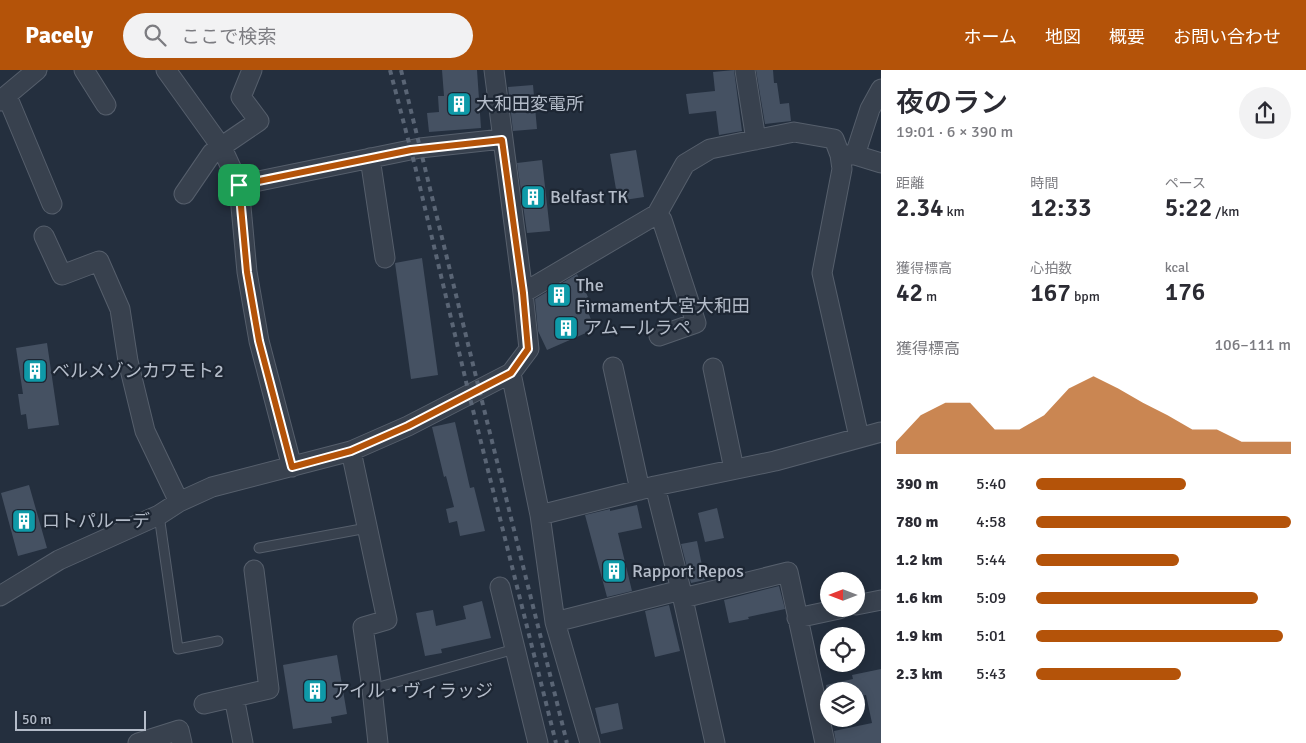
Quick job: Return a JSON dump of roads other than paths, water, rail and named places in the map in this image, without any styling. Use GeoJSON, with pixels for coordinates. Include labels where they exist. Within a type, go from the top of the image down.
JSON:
{"type":"FeatureCollection","features":[{"type":"Feature","properties":{"kind":"street"},"geometry":{"type":"LineString","coordinates":[[37,70],[3,98],[52,204]]}},
{"type":"Feature","properties":{"kind":"street"},"geometry":{"type":"LineString","coordinates":[[84,70],[106,105]]}},
{"type":"Feature","properties":{"kind":"street"},"geometry":{"type":"LineString","coordinates":[[166,70],[222,148],[239,185],[247,272],[259,341],[292,467]]}},
{"type":"Feature","properties":{"kind":"street"},"geometry":{"type":"LineString","coordinates":[[184,194],[212,154],[259,121],[240,97],[252,70]]}},
{"type":"Feature","properties":{"kind":"street"},"geometry":{"type":"LineString","coordinates":[[0,596],[59,560],[159,515],[179,502],[212,487],[351,451],[408,426],[511,373],[528,349],[523,293],[494,70]]}},
{"type":"Feature","properties":{"kind":"street"},"geometry":{"type":"LineString","coordinates":[[745,70],[756,140]]}},
{"type":"Feature","properties":{"kind":"street"},"geometry":{"type":"LineString","coordinates":[[859,437],[822,273],[842,169],[881,90]]}},
{"type":"Feature","properties":{"kind":"street"},"geometry":{"type":"LineString","coordinates":[[523,293],[657,214],[685,164],[710,149],[794,132],[834,139],[848,155],[881,163]]}},
{"type":"Feature","properties":{"kind":"street"},"geometry":{"type":"LineString","coordinates":[[239,185],[420,148],[502,140]]}},
{"type":"Feature","properties":{"kind":"street"},"geometry":{"type":"LineString","coordinates":[[370,158],[385,258]]}},
{"type":"Feature","properties":{"kind":"street"},"geometry":{"type":"LineString","coordinates":[[657,214],[662,220],[696,323],[659,336]]}},
{"type":"Feature","properties":{"kind":"street"},"geometry":{"type":"LineString","coordinates":[[44,236],[62,275],[99,261],[120,309],[128,361],[145,431],[179,502]]}},
{"type":"Feature","properties":{"kind":"street"},"geometry":{"type":"LineString","coordinates":[[613,367],[647,488],[682,594],[715,743]]}},
{"type":"Feature","properties":{"kind":"street"},"geometry":{"type":"LineString","coordinates":[[714,368],[734,469]]}},
{"type":"Feature","properties":{"kind":"street"},"geometry":{"type":"LineString","coordinates":[[511,373],[540,515],[555,622],[590,743]]}},
{"type":"Feature","properties":{"kind":"street"},"geometry":{"type":"LineString","coordinates":[[540,515],[647,488],[774,461],[881,432]]}},
{"type":"Feature","properties":{"kind":"street"},"geometry":{"type":"LineString","coordinates":[[351,451],[387,620],[363,627],[378,743]]}},
{"type":"Feature","properties":{"kind":"street"},"geometry":{"type":"LineString","coordinates":[[204,704],[269,689],[254,570]]}},
{"type":"Feature","properties":{"kind":"street"},"geometry":{"type":"LineString","coordinates":[[555,622],[788,572],[825,743]]}},
{"type":"Feature","properties":{"kind":"street"},"geometry":{"type":"LineString","coordinates":[[500,587],[538,743]]}},
{"type":"Feature","properties":{"kind":"street"},"geometry":{"type":"LineString","coordinates":[[865,603],[881,600]]}},
{"type":"Feature","properties":{"kind":"street"},"geometry":{"type":"LineString","coordinates":[[797,618],[820,613]]}},
{"type":"Feature","properties":{"kind":"street"},"geometry":{"type":"LineString","coordinates":[[234,697],[243,743]]}},
{"type":"Feature","properties":{"kind":"street"},"geometry":{"type":"LineString","coordinates":[[138,743],[180,730],[182,743]]}},
{"type":"Feature","properties":{"kind":"lane"},"geometry":{"type":"LineString","coordinates":[[159,515],[178,649],[218,641]]}},
{"type":"Feature","properties":{"kind":"lane"},"geometry":{"type":"LineString","coordinates":[[259,548],[367,528]]}},
{"type":"Feature","properties":{"kind":"lane"},"geometry":{"type":"LineString","coordinates":[[372,688],[515,649]]}},
{"type":"Feature","properties":{"kind":"railway"},"geometry":{"type":"LineString","coordinates":[[390,70],[556,743]]}},
{"type":"Feature","properties":{"kind":"railway"},"geometry":{"type":"LineString","coordinates":[[401,70],[567,743]]}},
{"type":"Feature","properties":{"kind":"place","name":"大和田変電所"},"geometry":{"type":"Point","coordinates":[459,104]}},
{"type":"Feature","properties":{"kind":"place","name":"Belfast TK"},"geometry":{"type":"Point","coordinates":[533,197]}},
{"type":"Feature","properties":{"kind":"place","name":"The Firmament大宮大和田"},"geometry":{"type":"Point","coordinates":[559,295]}},
{"type":"Feature","properties":{"kind":"place","name":"アムールラペ"},"geometry":{"type":"Point","coordinates":[566,328]}},
{"type":"Feature","properties":{"kind":"place","name":"ベルメゾンカワモト2"},"geometry":{"type":"Point","coordinates":[35,371]}},
{"type":"Feature","properties":{"kind":"place","name":"ロトパルーデ"},"geometry":{"type":"Point","coordinates":[24,521]}},
{"type":"Feature","properties":{"kind":"place","name":"Rapport Repos"},"geometry":{"type":"Point","coordinates":[614,571]}},
{"type":"Feature","properties":{"kind":"place","name":"アイル・ヴィラッジ"},"geometry":{"type":"Point","coordinates":[315,691]}}]}
